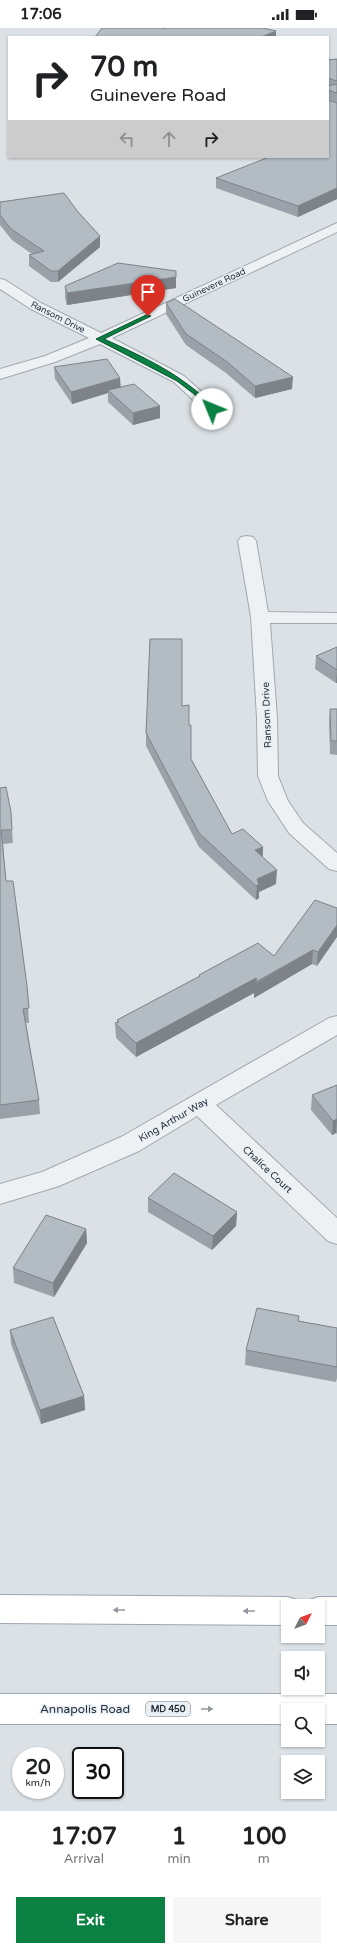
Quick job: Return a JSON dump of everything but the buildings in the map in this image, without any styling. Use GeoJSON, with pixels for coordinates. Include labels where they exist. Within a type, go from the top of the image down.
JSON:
{"type":"FeatureCollection","features":[{"type":"Feature","properties":{"kind":"main road"},"geometry":{"type":"LineString","coordinates":[[0,1609],[281,1611]]}},
{"type":"Feature","properties":{"kind":"main road"},"geometry":{"type":"LineString","coordinates":[[325,1611],[337,1611]]}},
{"type":"Feature","properties":{"kind":"main road","name":"Annapolis Road"},"geometry":{"type":"LineString","coordinates":[[0,1709],[337,1709]]}},
{"type":"Feature","properties":{"kind":"street","name":"Guinevere Road"},"geometry":{"type":"LineString","coordinates":[[0,374],[50,359],[99,339],[337,227]]}},
{"type":"Feature","properties":{"kind":"street","name":"Ransom Drive"},"geometry":{"type":"LineString","coordinates":[[0,283],[17,296],[179,379],[196,393],[217,414]]}},
{"type":"Feature","properties":{"kind":"street","name":"Ransom Drive"},"geometry":{"type":"LineString","coordinates":[[247,541],[260,617],[267,718],[268,776],[278,801],[296,828],[337,864]]}},
{"type":"Feature","properties":{"kind":"street"},"geometry":{"type":"LineString","coordinates":[[260,617],[337,618]]}},
{"type":"Feature","properties":{"kind":"street","name":"King Arthur Way"},"geometry":{"type":"LineString","coordinates":[[0,1194],[50,1179],[130,1144],[337,1024]]}},
{"type":"Feature","properties":{"kind":"street","name":"Chalice Court"},"geometry":{"type":"LineString","coordinates":[[199,1104],[337,1234]]}},
{"type":"Feature","properties":{"kind":"route"},"geometry":{"type":"LineString","coordinates":[[148,316],[99,339],[136,356],[179,379],[212,409]]}}]}
